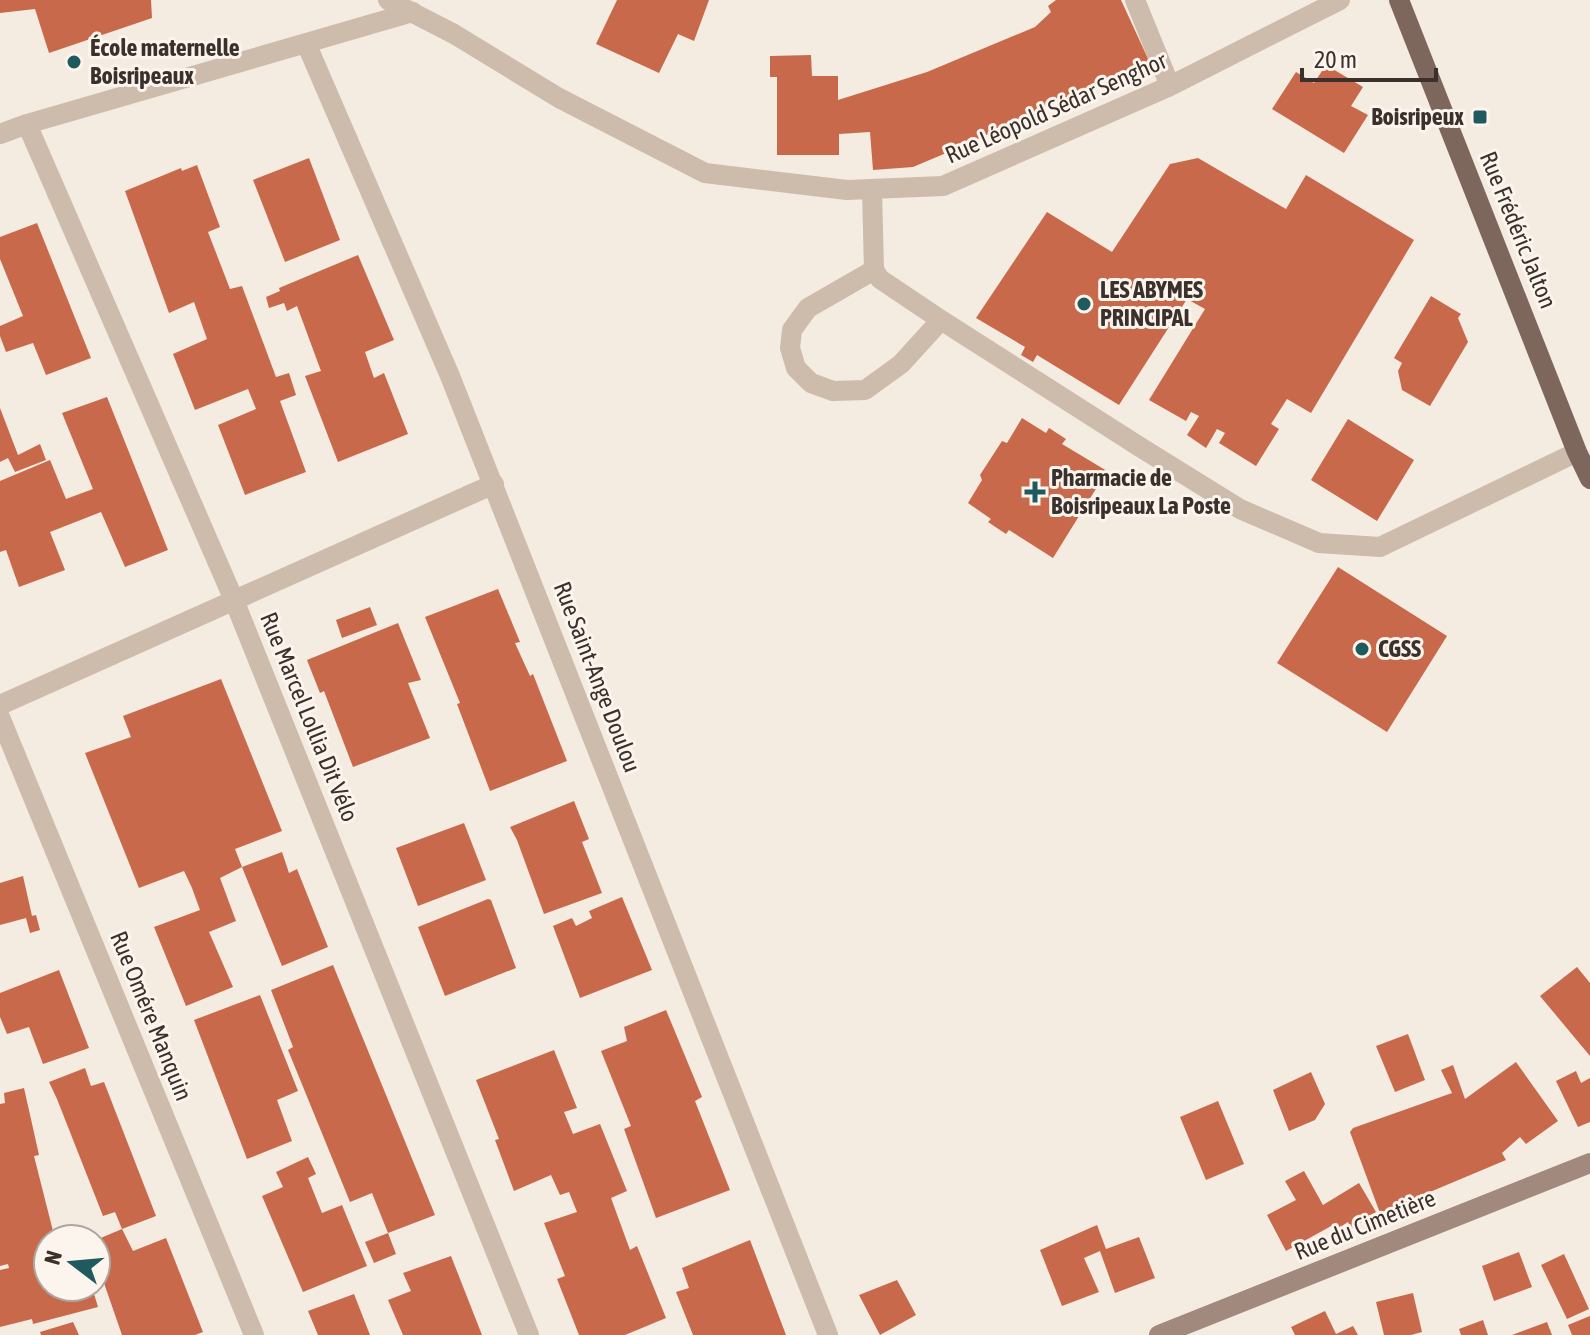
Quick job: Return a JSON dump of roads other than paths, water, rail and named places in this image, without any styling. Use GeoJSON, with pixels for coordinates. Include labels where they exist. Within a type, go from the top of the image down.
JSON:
{"type":"FeatureCollection","features":[{"type":"Feature","properties":{"kind":"main road","name":"Rue Frédéric Jalton"},"geometry":{"type":"LineString","coordinates":[[1399,0],[1590,479]]}},
{"type":"Feature","properties":{"kind":"street","name":"Rue Léopold Sédar Senghor"},"geometry":{"type":"LineString","coordinates":[[388,0],[454,34],[559,98],[705,173],[847,190],[943,186],[1170,86],[1340,0]]}},
{"type":"Feature","properties":{"kind":"street"},"geometry":{"type":"LineString","coordinates":[[1135,0],[1170,86]]}},
{"type":"Feature","properties":{"kind":"street"},"geometry":{"type":"LineString","coordinates":[[0,134],[413,12]]}},
{"type":"Feature","properties":{"kind":"street","name":"Rue Saint-Ange Doulou"},"geometry":{"type":"LineString","coordinates":[[306,43],[494,484],[828,1335]]}},
{"type":"Feature","properties":{"kind":"street","name":"Rue Marcel Lollia Dit Vélo"},"geometry":{"type":"LineString","coordinates":[[27,124],[234,600],[529,1335]]}},
{"type":"Feature","properties":{"kind":"street"},"geometry":{"type":"LineString","coordinates":[[872,189],[874,270],[880,279],[1240,509],[1319,543],[1380,547],[1577,452]]}},
{"type":"Feature","properties":{"kind":"street"},"geometry":{"type":"LineString","coordinates":[[874,270],[808,308],[792,330],[790,348],[796,368],[811,383],[833,391],[865,390],[901,364],[941,320]]}},
{"type":"Feature","properties":{"kind":"street"},"geometry":{"type":"LineString","coordinates":[[0,705],[494,484]]}},
{"type":"Feature","properties":{"kind":"street","name":"Rue Omére Manquin"},"geometry":{"type":"LineString","coordinates":[[0,717],[254,1335]]}},
{"type":"Feature","properties":{"kind":"street","name":"Rue du Cimetière"},"geometry":{"type":"LineString","coordinates":[[1160,1335],[1590,1163]]}},
{"type":"Feature","properties":{"kind":"place","name":"École maternelle Boisripeaux"},"geometry":{"type":"Point","coordinates":[74,62]}},
{"type":"Feature","properties":{"kind":"place","name":"Boisripeux"},"geometry":{"type":"Point","coordinates":[1480,117]}},
{"type":"Feature","properties":{"kind":"place","name":"LES ABYMES PRINCIPAL"},"geometry":{"type":"Point","coordinates":[1084,304]}},
{"type":"Feature","properties":{"kind":"place","name":"Pharmacie de Boisripeaux La Poste"},"geometry":{"type":"Point","coordinates":[1035,492]}},
{"type":"Feature","properties":{"kind":"place","name":"CGSS"},"geometry":{"type":"Point","coordinates":[1362,649]}}]}
